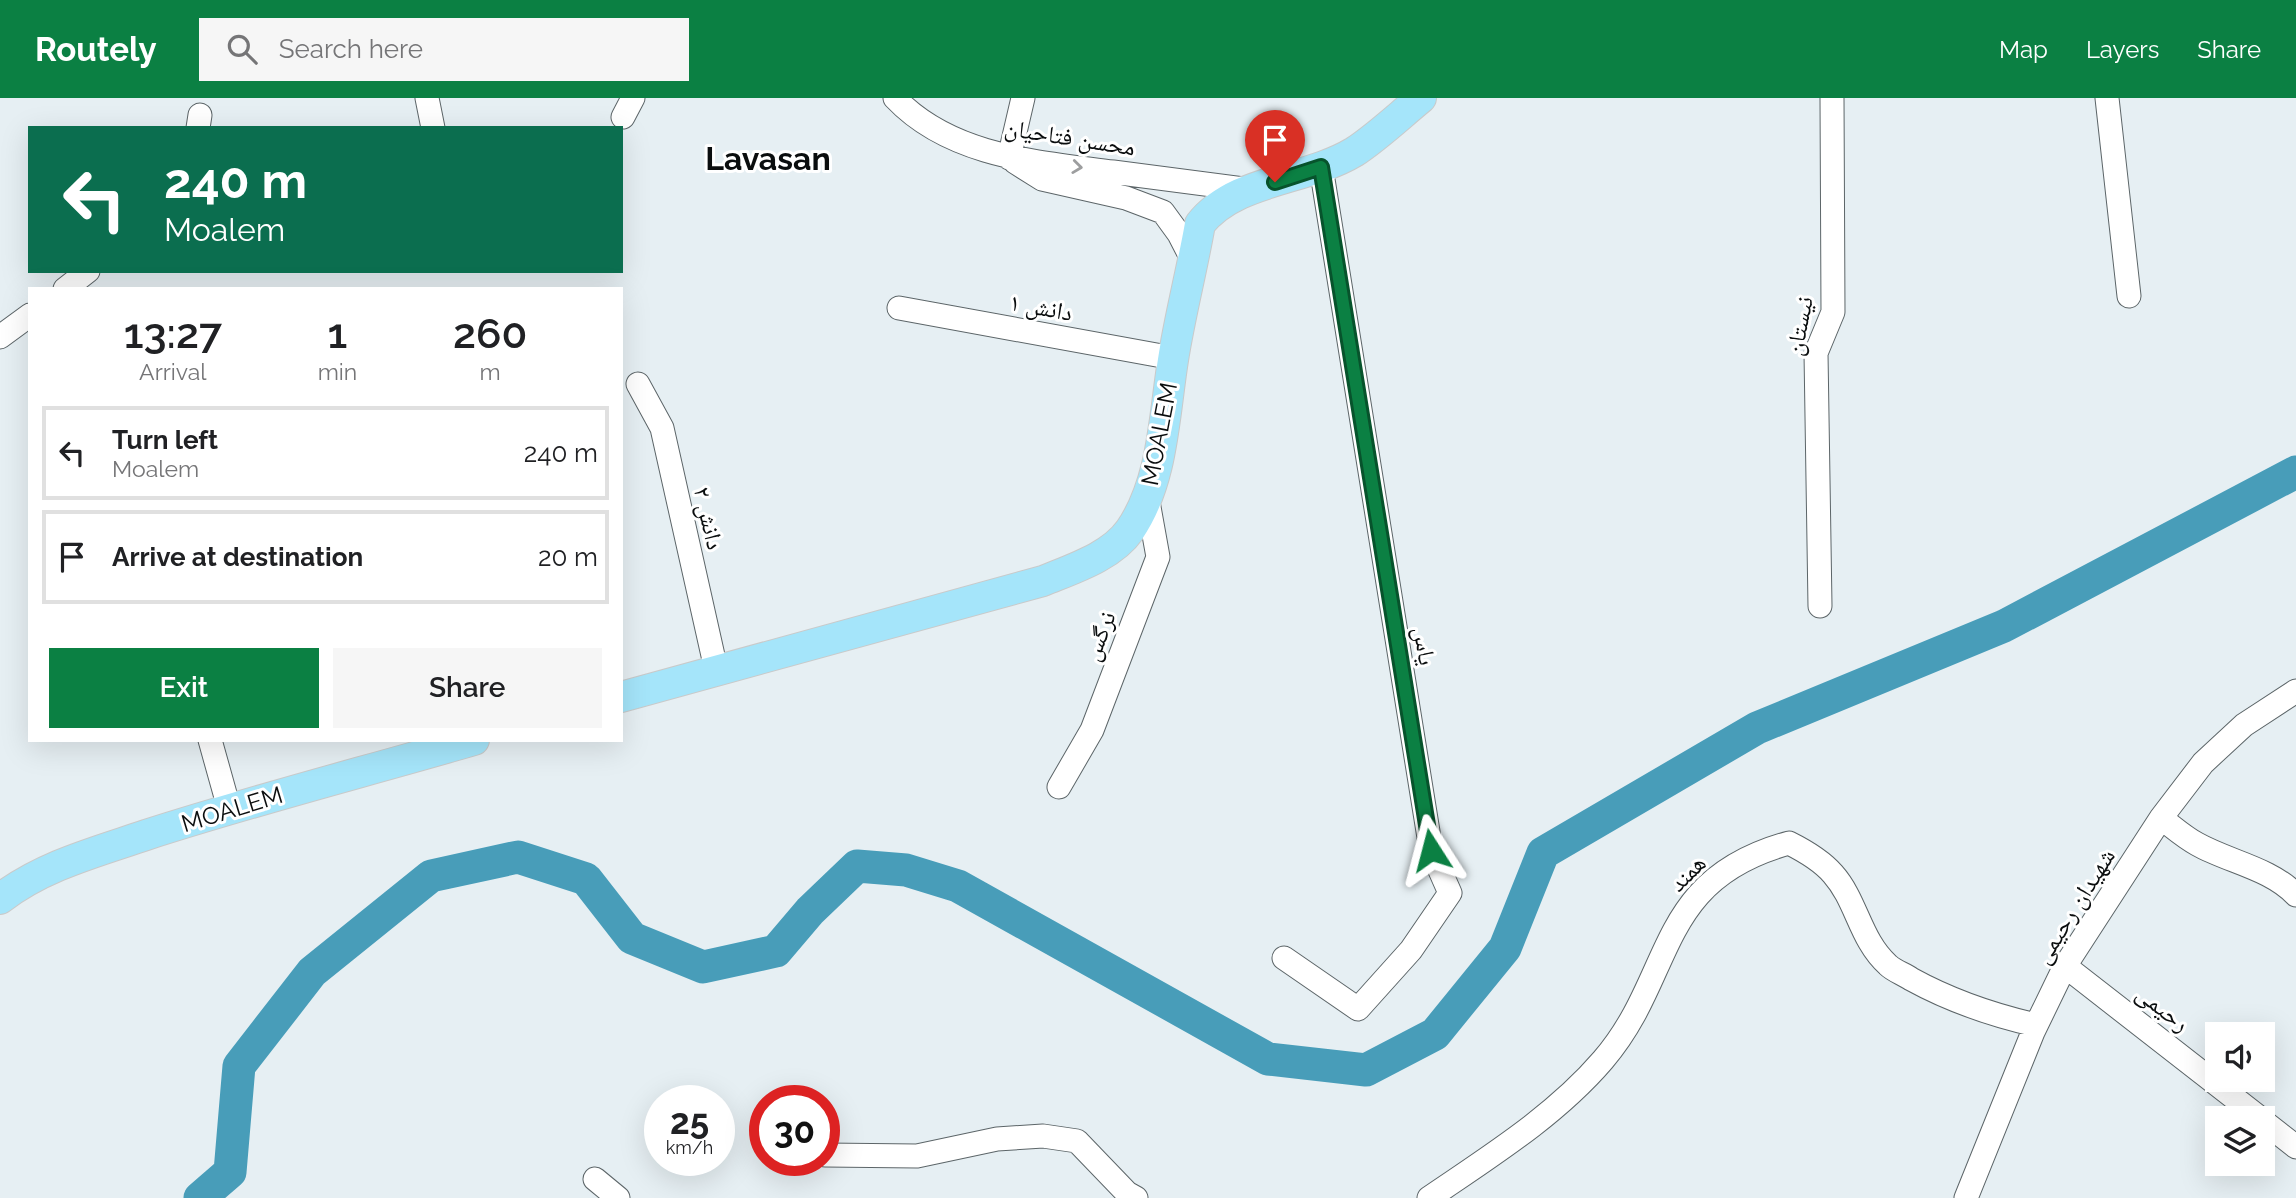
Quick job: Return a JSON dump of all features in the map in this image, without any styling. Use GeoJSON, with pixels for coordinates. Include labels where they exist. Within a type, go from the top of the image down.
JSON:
{"type":"FeatureCollection","features":[{"type":"Feature","properties":{"kind":"main road","name":"MOALEM"},"geometry":{"type":"LineString","coordinates":[[623,696],[1043,581],[1094,560],[1129,532],[1147,496],[1161,444],[1173,358],[1200,224],[1210,211],[1251,190],[1321,167],[1354,152],[1421,98]]}},
{"type":"Feature","properties":{"kind":"main road","name":"MOALEM"},"geometry":{"type":"LineString","coordinates":[[0,899],[16,886],[70,860],[419,748],[460,742]]}},
{"type":"Feature","properties":{"kind":"street"},"geometry":{"type":"LineString","coordinates":[[427,98],[433,126]]}},
{"type":"Feature","properties":{"kind":"street","name":"محسن فتاحیان"},"geometry":{"type":"LineString","coordinates":[[895,98],[907,110],[963,142],[1009,158],[1251,190]]}},
{"type":"Feature","properties":{"kind":"street"},"geometry":{"type":"LineString","coordinates":[[1023,98],[1009,158],[1042,180],[1126,198],[1164,212],[1180,234],[1194,262]]}},
{"type":"Feature","properties":{"kind":"street","name":"نیستان"},"geometry":{"type":"LineString","coordinates":[[1820,606],[1816,353],[1833,312],[1832,98]]}},
{"type":"Feature","properties":{"kind":"street"},"geometry":{"type":"LineString","coordinates":[[2107,98],[2129,296]]}},
{"type":"Feature","properties":{"kind":"street","name":"یاس"},"geometry":{"type":"LineString","coordinates":[[1284,958],[1358,1009],[1411,950],[1450,893],[1431,850],[1321,167]]}},
{"type":"Feature","properties":{"kind":"street"},"geometry":{"type":"LineString","coordinates":[[68,287],[85,273]]}},
{"type":"Feature","properties":{"kind":"street","name":"دانش ۱"},"geometry":{"type":"LineString","coordinates":[[899,308],[1173,358]]}},
{"type":"Feature","properties":{"kind":"street"},"geometry":{"type":"LineString","coordinates":[[0,337],[28,316]]}},
{"type":"Feature","properties":{"kind":"street","name":"دانش ۲"},"geometry":{"type":"LineString","coordinates":[[638,384],[662,428],[716,670]]}},
{"type":"Feature","properties":{"kind":"street","name":"نرگس"},"geometry":{"type":"LineString","coordinates":[[1059,788],[1092,730],[1158,557],[1147,496]]}},
{"type":"Feature","properties":{"kind":"street","name":"شهیدان رحیمی"},"geometry":{"type":"LineString","coordinates":[[1974,1195],[2036,1025],[2064,966],[2161,818],[2203,763],[2244,725],[2296,691]]}},
{"type":"Feature","properties":{"kind":"street"},"geometry":{"type":"LineString","coordinates":[[211,742],[229,808]]}},
{"type":"Feature","properties":{"kind":"street"},"geometry":{"type":"LineString","coordinates":[[2161,818],[2197,844],[2246,864],[2289,888],[2296,895]]}},
{"type":"Feature","properties":{"kind":"street","name":"همند"},"geometry":{"type":"LineString","coordinates":[[1429,1198],[1546,1114],[1604,1059],[1636,1009],[1679,918],[1724,872],[1762,851],[1789,843],[1808,853],[1833,874],[1850,900],[1863,933],[1888,966],[1937,993],[1995,1016],[2036,1025]]}},
{"type":"Feature","properties":{"kind":"street","name":"رحیمی"},"geometry":{"type":"LineString","coordinates":[[2064,966],[2244,1106]]}},
{"type":"Feature","properties":{"kind":"street","name":"رحیمی"},"geometry":{"type":"LineString","coordinates":[[2275,1130],[2296,1147]]}},
{"type":"Feature","properties":{"kind":"street"},"geometry":{"type":"LineString","coordinates":[[840,1154],[918,1156],[997,1139],[1043,1136],[1077,1141],[1127,1194],[1136,1198]]}},
{"type":"Feature","properties":{"kind":"street"},"geometry":{"type":"LineString","coordinates":[[595,1179],[618,1198]]}},
{"type":"Feature","properties":{"kind":"waterway"},"geometry":{"type":"LineString","coordinates":[[200,1198],[230,1172],[239,1066],[312,972],[431,876],[518,857],[586,879],[632,938],[703,967],[776,951],[810,911],[857,866],[906,870],[958,886],[1268,1059],[1366,1070],[1435,1034],[1505,948],[1543,853],[1757,728],[2004,626],[2296,472]]}},
{"type":"Feature","properties":{"kind":"district","name":"Lavasan"},"geometry":{"type":"Point","coordinates":[768,158]}},
{"type":"Feature","properties":{"kind":"route"},"geometry":{"type":"LineString","coordinates":[[1275,182],[1321,167],[1431,850]]}}]}
